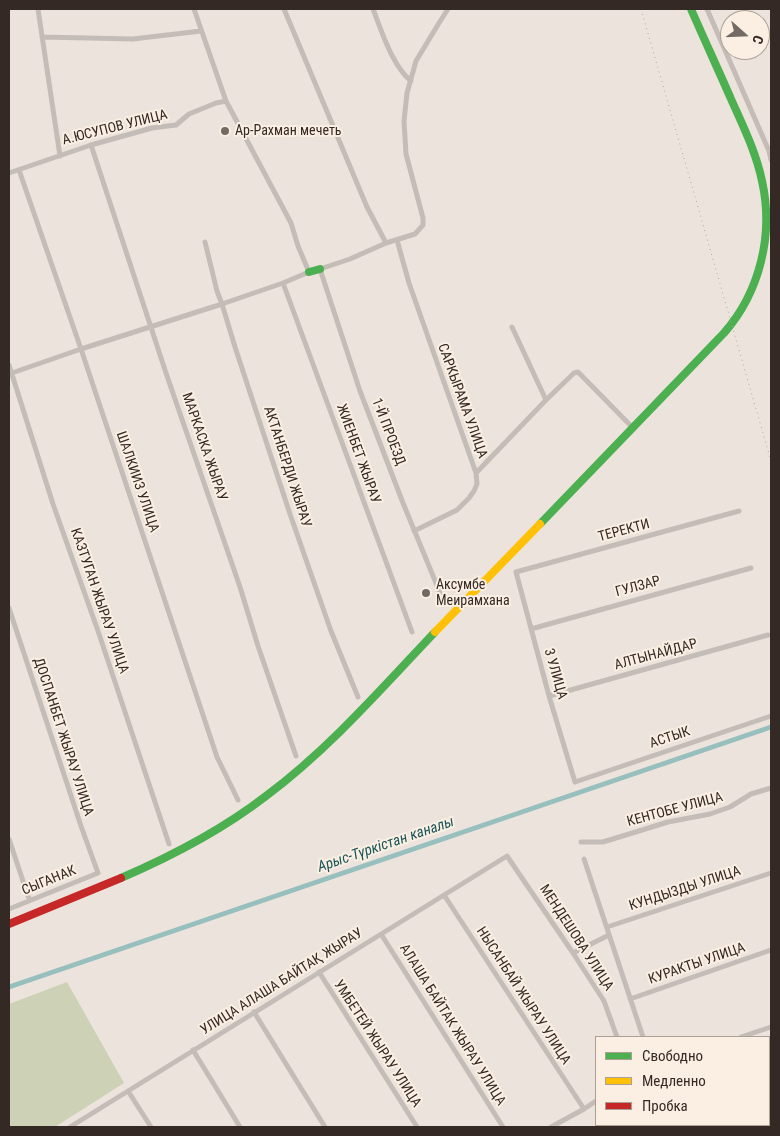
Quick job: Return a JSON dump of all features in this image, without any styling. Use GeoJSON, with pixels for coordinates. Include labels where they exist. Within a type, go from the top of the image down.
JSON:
{"type":"FeatureCollection","features":[{"type":"Feature","properties":{"kind":"main road"},"geometry":{"type":"LineString","coordinates":[[9,924],[103,886],[208,836],[270,793],[297,771],[327,743],[708,351],[732,324],[749,295],[757,276],[765,240],[766,201],[763,183],[752,147],[691,9]]}},
{"type":"Feature","properties":{"kind":"main road"},"geometry":{"type":"LineString","coordinates":[[698,9],[757,145],[769,182],[771,198]]}},
{"type":"Feature","properties":{"kind":"main road"},"geometry":{"type":"LineString","coordinates":[[9,931],[105,891],[211,841],[274,798],[301,775],[366,712],[722,344],[737,326],[755,297],[766,265],[771,242]]}},
{"type":"Feature","properties":{"kind":"main road"},"geometry":{"type":"LineString","coordinates":[[309,272],[320,269]]}},
{"type":"Feature","properties":{"kind":"street","name":"А.ЮСУПОВ УЛИЦА"},"geometry":{"type":"LineString","coordinates":[[38,9],[60,156],[152,128],[176,125],[189,114],[226,101]]}},
{"type":"Feature","properties":{"kind":"street"},"geometry":{"type":"LineString","coordinates":[[10,373],[222,304],[309,272],[291,223],[226,101],[194,9]]}},
{"type":"Feature","properties":{"kind":"street"},"geometry":{"type":"LineString","coordinates":[[284,9],[367,207],[386,243]]}},
{"type":"Feature","properties":{"kind":"street"},"geometry":{"type":"LineString","coordinates":[[373,9],[399,68],[404,76],[411,81]]}},
{"type":"Feature","properties":{"kind":"street"},"geometry":{"type":"LineString","coordinates":[[320,269],[350,259],[386,243],[415,234],[423,225],[423,218],[406,154],[404,121],[407,93],[416,61],[448,9]]}},
{"type":"Feature","properties":{"kind":"street"},"geometry":{"type":"LineString","coordinates":[[708,9],[769,151],[771,160]]}},
{"type":"Feature","properties":{"kind":"street"},"geometry":{"type":"LineString","coordinates":[[42,37],[133,39],[201,31]]}},
{"type":"Feature","properties":{"kind":"street","name":"МАРКАСКА ЖЫРАУ"},"geometry":{"type":"LineString","coordinates":[[91,145],[296,756]]}},
{"type":"Feature","properties":{"kind":"street"},"geometry":{"type":"LineString","coordinates":[[9,173],[60,156]]}},
{"type":"Feature","properties":{"kind":"street","name":"ШАЛКИИЗ УЛИЦА"},"geometry":{"type":"LineString","coordinates":[[19,170],[81,349],[217,757],[238,800]]}},
{"type":"Feature","properties":{"kind":"street","name":"САРКЫРАМА УЛИЦА"},"geometry":{"type":"LineString","coordinates":[[397,240],[409,284],[476,473],[574,373],[578,372],[633,428]]}},
{"type":"Feature","properties":{"kind":"street","name":"АКТАНБЕРДИ ЖЫРАУ"},"geometry":{"type":"LineString","coordinates":[[205,242],[217,291],[290,514],[331,631],[358,697]]}},
{"type":"Feature","properties":{"kind":"street","name":"1-Й ПРОЕЗД"},"geometry":{"type":"LineString","coordinates":[[320,269],[360,391],[443,600]]}},
{"type":"Feature","properties":{"kind":"street","name":"ЖИЕНБЕТ ЖЫРАУ"},"geometry":{"type":"LineString","coordinates":[[283,283],[412,632]]}},
{"type":"Feature","properties":{"kind":"street"},"geometry":{"type":"LineString","coordinates":[[512,327],[546,400]]}},
{"type":"Feature","properties":{"kind":"street","name":"КАЗТУГАН ЖЫРАУ УЛИЦА"},"geometry":{"type":"LineString","coordinates":[[9,365],[53,504],[98,631],[169,844]]}},
{"type":"Feature","properties":{"kind":"street"},"geometry":{"type":"LineString","coordinates":[[414,531],[457,510],[474,491],[477,484],[476,473]]}},
{"type":"Feature","properties":{"kind":"street","name":"ТЕРЕКТИ"},"geometry":{"type":"LineString","coordinates":[[516,572],[739,511]]}},
{"type":"Feature","properties":{"kind":"street","name":"ГУЛЗАР"},"geometry":{"type":"LineString","coordinates":[[531,629],[751,568]]}},
{"type":"Feature","properties":{"kind":"street","name":"3 УЛИЦА"},"geometry":{"type":"LineString","coordinates":[[516,572],[549,696],[575,782]]}},
{"type":"Feature","properties":{"kind":"street","name":"ДОСПАНБЕТ ЖЫРАУ УЛИЦА"},"geometry":{"type":"LineString","coordinates":[[9,608],[80,826],[98,874]]}},
{"type":"Feature","properties":{"kind":"street","name":"АЛТЫНАЙДАР"},"geometry":{"type":"LineString","coordinates":[[549,696],[768,636]]}},
{"type":"Feature","properties":{"kind":"street","name":"АСТЫК"},"geometry":{"type":"LineString","coordinates":[[575,782],[771,716]]}},
{"type":"Feature","properties":{"kind":"street","name":"КЕНТОБЕ УЛИЦА"},"geometry":{"type":"LineString","coordinates":[[582,842],[603,842],[668,822],[710,814],[730,808],[751,794],[771,788]]}},
{"type":"Feature","properties":{"kind":"street"},"geometry":{"type":"LineString","coordinates":[[9,839],[30,900]]}},
{"type":"Feature","properties":{"kind":"street","name":"УЛИЦА АЛАША БАЙТАҚ ЖЫРАУ"},"geometry":{"type":"LineString","coordinates":[[70,1127],[508,856]]}},
{"type":"Feature","properties":{"kind":"street","name":"МЕНДЕШОВА УЛИЦА"},"geometry":{"type":"LineString","coordinates":[[508,856],[604,1001],[617,1036]]}},
{"type":"Feature","properties":{"kind":"street"},"geometry":{"type":"LineString","coordinates":[[584,859],[643,1036]]}},
{"type":"Feature","properties":{"kind":"street","name":"КУНДЫЗДЫ УЛИЦА"},"geometry":{"type":"LineString","coordinates":[[606,927],[771,873]]}},
{"type":"Feature","properties":{"kind":"street","name":"СЫГАНАК"},"geometry":{"type":"LineString","coordinates":[[9,908],[98,874]]}},
{"type":"Feature","properties":{"kind":"street","name":"НЫСАНБАЙ ЖЫРАУ УЛИЦА"},"geometry":{"type":"LineString","coordinates":[[444,895],[584,1110]]}},
{"type":"Feature","properties":{"kind":"street","name":"АЛАША БАЙТАК ЖЫРАУ УЛИЦА"},"geometry":{"type":"LineString","coordinates":[[381,934],[503,1127]]}},
{"type":"Feature","properties":{"kind":"street"},"geometry":{"type":"LineString","coordinates":[[573,953],[609,935]]}},
{"type":"Feature","properties":{"kind":"street","name":"КУРАКТЫ УЛИЦА"},"geometry":{"type":"LineString","coordinates":[[630,999],[771,950]]}},
{"type":"Feature","properties":{"kind":"street","name":"УМБЕТЕЙ ЖЫРАУ УЛИЦА"},"geometry":{"type":"LineString","coordinates":[[319,972],[417,1127]]}},
{"type":"Feature","properties":{"kind":"street"},"geometry":{"type":"LineString","coordinates":[[254,1012],[325,1127]]}},
{"type":"Feature","properties":{"kind":"street"},"geometry":{"type":"LineString","coordinates":[[744,1036],[771,1027]]}},
{"type":"Feature","properties":{"kind":"street"},"geometry":{"type":"LineString","coordinates":[[194,1050],[240,1127]]}},
{"type":"Feature","properties":{"kind":"street"},"geometry":{"type":"LineString","coordinates":[[128,1091],[150,1127]]}},
{"type":"Feature","properties":{"kind":"street"},"geometry":{"type":"LineString","coordinates":[[554,1126],[595,1103]]}},
{"type":"Feature","properties":{"kind":"green space"},"geometry":{"type":"Polygon","coordinates":[[[67,982],[124,1083],[55,1127],[9,1127],[9,1004],[67,982]]]}},
{"type":"Feature","properties":{"kind":"waterway","name":"Арыс-Түркістан каналы"},"geometry":{"type":"LineString","coordinates":[[9,987],[771,727]]}},
{"type":"Feature","properties":{"kind":"railway"},"geometry":{"type":"LineString","coordinates":[[641,9],[771,461]]}},
{"type":"Feature","properties":{"kind":"traffic: fast"},"geometry":{"type":"LineString","coordinates":[[540,524],[724,333],[747,299],[761,261],[765,242],[766,221],[765,201],[759,170],[753,149],[691,9]]}},
{"type":"Feature","properties":{"kind":"traffic: fast"},"geometry":{"type":"LineString","coordinates":[[309,272],[320,269]]}},
{"type":"Feature","properties":{"kind":"traffic: fast"},"geometry":{"type":"LineString","coordinates":[[121,878],[159,861],[232,820],[289,778],[333,738],[435,632]]}},
{"type":"Feature","properties":{"kind":"traffic: slow"},"geometry":{"type":"LineString","coordinates":[[435,632],[540,524]]}},
{"type":"Feature","properties":{"kind":"traffic: jam"},"geometry":{"type":"LineString","coordinates":[[9,924],[121,878]]}},
{"type":"Feature","properties":{"kind":"place","name":"Ар-Рахман мечеть"},"geometry":{"type":"Point","coordinates":[225,131]}},
{"type":"Feature","properties":{"kind":"place","name":"Аксумбе Меирамхана"},"geometry":{"type":"Point","coordinates":[426,593]}}]}
